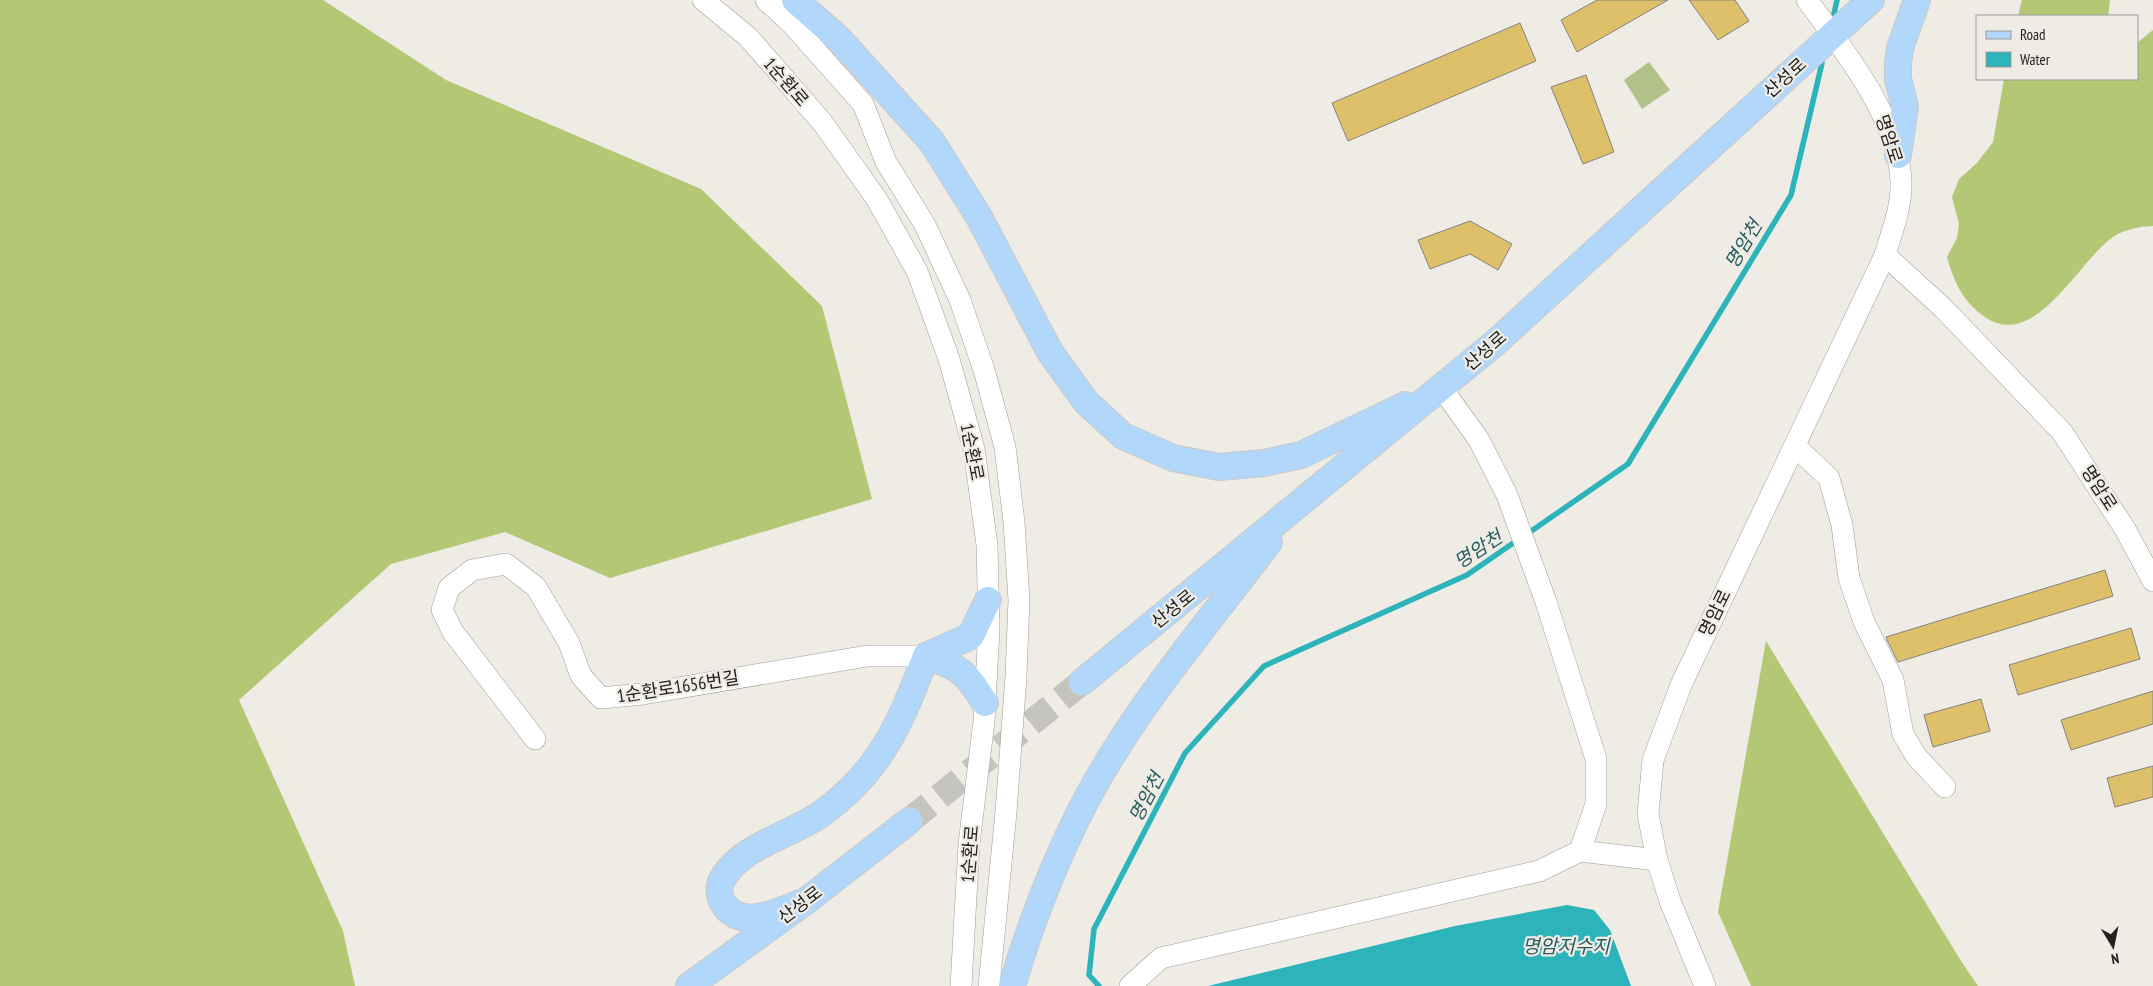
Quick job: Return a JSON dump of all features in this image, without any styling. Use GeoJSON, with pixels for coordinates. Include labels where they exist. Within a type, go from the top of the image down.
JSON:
{"type":"FeatureCollection","features":[{"type":"Feature","properties":{"kind":"main road"},"geometry":{"type":"LineString","coordinates":[[795,0],[840,39],[932,142],[979,217],[1050,352],[1086,402],[1123,436],[1173,458],[1219,467],[1264,463],[1301,455],[1442,387]]}},
{"type":"Feature","properties":{"kind":"main road","name":"산성로"},"geometry":{"type":"LineString","coordinates":[[1082,682],[1294,510],[1495,343],[1871,0]]}},
{"type":"Feature","properties":{"kind":"main road"},"geometry":{"type":"LineString","coordinates":[[1898,155],[1905,107],[1898,78],[1899,56],[1917,0]]}},
{"type":"Feature","properties":{"kind":"main road"},"geometry":{"type":"LineString","coordinates":[[1012,986],[1026,940],[1078,816],[1123,740],[1169,674],[1294,510]]}},
{"type":"Feature","properties":{"kind":"main road"},"geometry":{"type":"LineString","coordinates":[[806,901],[752,919],[738,917],[727,909],[720,898],[721,883],[733,866],[751,851],[820,814],[853,786],[882,752],[902,719],[926,656],[972,636],[988,600]]}},
{"type":"Feature","properties":{"kind":"main road"},"geometry":{"type":"LineString","coordinates":[[926,656],[955,666],[972,682],[985,703]]}},
{"type":"Feature","properties":{"kind":"main road","name":"산성로"},"geometry":{"type":"LineString","coordinates":[[689,986],[806,901],[909,821]]}},
{"type":"Feature","properties":{"kind":"street","name":"1순환로"},"geometry":{"type":"LineString","coordinates":[[704,0],[748,37],[822,122],[876,198],[917,271],[949,360],[974,449],[987,545],[988,600],[985,703],[969,844],[961,986]]}},
{"type":"Feature","properties":{"kind":"street","name":"1순환로"},"geometry":{"type":"LineString","coordinates":[[766,0],[792,24],[863,104],[886,162],[925,225],[960,300],[984,370],[1004,447],[1014,522],[1019,600],[1006,812],[989,986]]}},
{"type":"Feature","properties":{"kind":"street","name":"명암로"},"geometry":{"type":"LineString","coordinates":[[1705,986],[1670,901],[1657,860],[1648,814],[1653,760],[1681,685],[1885,255],[1898,212],[1901,182],[1898,155],[1890,129],[1876,102],[1833,34],[1807,0]]}},
{"type":"Feature","properties":{"kind":"street","name":"명암로"},"geometry":{"type":"LineString","coordinates":[[1885,255],[1942,306],[2062,432],[2125,529],[2153,581]]}},
{"type":"Feature","properties":{"kind":"street"},"geometry":{"type":"LineString","coordinates":[[1442,387],[1479,440],[1508,495],[1546,602],[1596,759],[1596,804],[1580,851]]}},
{"type":"Feature","properties":{"kind":"street"},"geometry":{"type":"LineString","coordinates":[[1795,446],[1829,478],[1842,525],[1849,578],[1864,622],[1893,680],[1903,734],[1916,756],[1945,787]]}},
{"type":"Feature","properties":{"kind":"street","name":"1순환로1656번길"},"geometry":{"type":"LineString","coordinates":[[535,739],[453,632],[442,610],[449,588],[472,570],[506,564],[536,587],[569,643],[581,676],[602,698],[643,694],[867,656],[926,656]]}},
{"type":"Feature","properties":{"kind":"street"},"geometry":{"type":"LineString","coordinates":[[1130,986],[1162,958],[1539,871],[1580,851],[1657,860]]}},
{"type":"Feature","properties":{"kind":"green space"},"geometry":{"type":"Polygon","coordinates":[[[0,0],[323,0],[446,80],[701,189],[822,306],[872,499],[610,578],[505,532],[391,564],[239,700],[343,931],[355,986],[0,986],[0,0]]]}},
{"type":"Feature","properties":{"kind":"green space"},"geometry":{"type":"Polygon","coordinates":[[[2022,0],[2110,0],[2108,15],[2018,15],[2022,0]]]}},
{"type":"Feature","properties":{"kind":"green space"},"geometry":{"type":"Polygon","coordinates":[[[2153,30],[2153,226],[2132,229],[2113,237],[2100,248],[2055,299],[2039,313],[2021,322],[2003,325],[1985,317],[1971,305],[1960,291],[1947,257],[1957,238],[1959,224],[1952,197],[1959,179],[1977,163],[1993,142],[2004,80],[2138,80],[2138,42],[2153,30]]]}},
{"type":"Feature","properties":{"kind":"green space"},"geometry":{"type":"Polygon","coordinates":[[[1649,62],[1670,90],[1642,109],[1624,80],[1649,62]]]}},
{"type":"Feature","properties":{"kind":"green space"},"geometry":{"type":"Polygon","coordinates":[[[1766,641],[1978,986],[1751,986],[1718,912],[1766,641]]]}},
{"type":"Feature","properties":{"kind":"water","name":"명암저수지"},"geometry":{"type":"Polygon","coordinates":[[[1567,905],[1594,910],[1610,930],[1631,986],[1208,986],[1455,926],[1567,905]]]}},
{"type":"Feature","properties":{"kind":"building"},"geometry":{"type":"Polygon","coordinates":[[[1597,0],[1668,0],[1577,52],[1561,20],[1597,0]]]}},
{"type":"Feature","properties":{"kind":"building"},"geometry":{"type":"Polygon","coordinates":[[[1689,0],[1735,0],[1749,21],[1718,40],[1689,0]]]}},
{"type":"Feature","properties":{"kind":"building"},"geometry":{"type":"Polygon","coordinates":[[[1520,23],[1536,61],[1348,141],[1332,103],[1520,23]]]}},
{"type":"Feature","properties":{"kind":"building"},"geometry":{"type":"Polygon","coordinates":[[[1586,75],[1614,152],[1583,164],[1551,87],[1586,75]]]}},
{"type":"Feature","properties":{"kind":"building"},"geometry":{"type":"Polygon","coordinates":[[[1470,221],[1512,244],[1498,270],[1470,254],[1430,269],[1418,240],[1470,221]]]}},
{"type":"Feature","properties":{"kind":"building"},"geometry":{"type":"Polygon","coordinates":[[[2105,570],[2113,596],[1898,662],[1886,637],[2105,570]]]}},
{"type":"Feature","properties":{"kind":"building"},"geometry":{"type":"Polygon","coordinates":[[[2131,628],[2140,659],[2018,695],[2009,665],[2131,628]]]}},
{"type":"Feature","properties":{"kind":"building"},"geometry":{"type":"Polygon","coordinates":[[[2153,691],[2153,724],[2071,750],[2061,720],[2153,691]]]}},
{"type":"Feature","properties":{"kind":"building"},"geometry":{"type":"Polygon","coordinates":[[[1981,699],[1990,731],[1933,747],[1924,715],[1981,699]]]}},
{"type":"Feature","properties":{"kind":"building"},"geometry":{"type":"Polygon","coordinates":[[[2153,766],[2153,797],[2115,807],[2107,778],[2153,766]]]}},
{"type":"Feature","properties":{"kind":"waterway","name":"명암천"},"geometry":{"type":"LineString","coordinates":[[1834,14],[1837,0]]}},
{"type":"Feature","properties":{"kind":"waterway","name":"명암천"},"geometry":{"type":"LineString","coordinates":[[1527,534],[1628,464],[1791,195],[1822,63]]}},
{"type":"Feature","properties":{"kind":"waterway","name":"명암천"},"geometry":{"type":"LineString","coordinates":[[1099,986],[1089,975],[1094,929],[1185,753],[1264,666],[1467,575],[1519,539]]}},
{"type":"Feature","properties":{"kind":"tunnel"},"geometry":{"type":"LineString","coordinates":[[909,821],[1082,682]]}}]}
